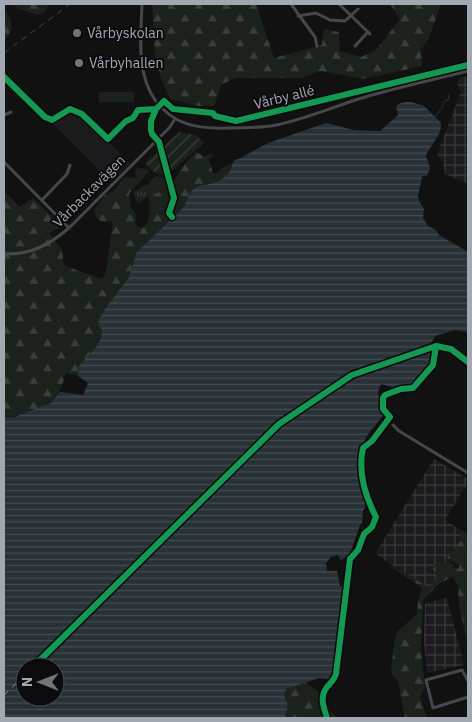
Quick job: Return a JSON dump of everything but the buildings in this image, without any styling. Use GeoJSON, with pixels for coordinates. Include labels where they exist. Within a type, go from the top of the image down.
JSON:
{"type":"FeatureCollection","features":[{"type":"Feature","properties":{"kind":"main road"},"geometry":{"type":"LineString","coordinates":[[429,349],[436,346],[451,349],[468,362]]}},
{"type":"Feature","properties":{"kind":"street","name":"Vårby allé"},"geometry":{"type":"LineString","coordinates":[[142,4],[142,60],[144,78],[155,99],[167,113],[199,128],[244,128],[278,124],[373,95],[468,71]]}},
{"type":"Feature","properties":{"kind":"street"},"geometry":{"type":"LineString","coordinates":[[291,4],[315,37],[317,46]]}},
{"type":"Feature","properties":{"kind":"street"},"geometry":{"type":"LineString","coordinates":[[339,4],[369,33],[355,46]]}},
{"type":"Feature","properties":{"kind":"street"},"geometry":{"type":"LineString","coordinates":[[298,16],[316,13],[330,20],[344,21],[358,9]]}},
{"type":"Feature","properties":{"kind":"street","name":"Vårby allé"},"geometry":{"type":"LineString","coordinates":[[215,116],[229,120],[243,120],[379,86]]}},
{"type":"Feature","properties":{"kind":"street","name":"Vårby allé"},"geometry":{"type":"LineString","coordinates":[[330,99],[332,107]]}},
{"type":"Feature","properties":{"kind":"street"},"geometry":{"type":"LineString","coordinates":[[4,115],[11,112]]}},
{"type":"Feature","properties":{"kind":"street","name":"Vårbackavägen"},"geometry":{"type":"LineString","coordinates":[[4,254],[33,251],[55,240],[168,128],[175,118]]}},
{"type":"Feature","properties":{"kind":"street","name":"Vårby allé"},"geometry":{"type":"LineString","coordinates":[[243,120],[244,128]]}},
{"type":"Feature","properties":{"kind":"street"},"geometry":{"type":"LineString","coordinates":[[4,162],[69,228]]}},
{"type":"Feature","properties":{"kind":"street"},"geometry":{"type":"LineString","coordinates":[[42,200],[67,174],[70,165]]}},
{"type":"Feature","properties":{"kind":"street"},"geometry":{"type":"LineString","coordinates":[[393,424],[399,431],[468,473]]}},
{"type":"Feature","properties":{"kind":"street"},"geometry":{"type":"LineString","coordinates":[[468,681],[462,670],[426,680],[434,708],[468,697]]}},
{"type":"Feature","properties":{"kind":"shaded area"},"geometry":{"type":"Polygon","coordinates":[[[468,76],[468,184],[445,174],[443,163],[437,154],[461,92],[457,83],[460,78],[468,76]]]}},
{"type":"Feature","properties":{"kind":"shaded area"},"geometry":{"type":"Polygon","coordinates":[[[411,102],[424,106],[441,123],[440,132],[426,156],[430,168],[427,176],[422,177],[418,196],[424,209],[423,218],[428,226],[436,230],[439,235],[468,252],[468,332],[455,330],[435,336],[429,347],[433,360],[409,388],[398,389],[381,384],[378,392],[384,414],[366,437],[363,447],[362,464],[365,508],[362,523],[350,554],[341,560],[338,555],[331,557],[326,563],[327,571],[337,571],[340,586],[343,586],[332,679],[319,678],[286,689],[284,695],[288,705],[285,718],[4,718],[4,418],[15,417],[51,403],[60,392],[83,395],[88,383],[78,376],[79,366],[100,340],[102,335],[98,324],[105,309],[129,277],[137,252],[184,207],[192,190],[221,179],[230,171],[235,160],[268,143],[326,123],[354,130],[380,131],[398,115],[396,107],[402,103],[411,102]]]}},
{"type":"Feature","properties":{"kind":"shaded area"},"geometry":{"type":"Polygon","coordinates":[[[70,110],[82,116],[130,163],[111,182],[54,125],[53,121],[70,110]]]}},
{"type":"Feature","properties":{"kind":"shaded area"},"geometry":{"type":"Polygon","coordinates":[[[434,459],[468,479],[445,520],[468,535],[468,537],[430,589],[378,556],[376,552],[434,459]]]}},
{"type":"Feature","properties":{"kind":"shaded area"},"geometry":{"type":"Polygon","coordinates":[[[447,598],[464,665],[427,673],[424,640],[425,603],[447,598]]]}},
{"type":"Feature","properties":{"kind":"green space"},"geometry":{"type":"Polygon","coordinates":[[[11,4],[49,5],[44,12],[38,15],[11,4]]]}},
{"type":"Feature","properties":{"kind":"green space"},"geometry":{"type":"Polygon","coordinates":[[[152,4],[256,4],[274,58],[322,45],[324,29],[339,32],[340,51],[361,57],[377,49],[400,19],[390,4],[441,4],[429,38],[421,50],[422,66],[363,79],[320,71],[301,78],[236,78],[222,84],[214,106],[198,106],[170,99],[160,76],[155,56],[152,4]]]}},
{"type":"Feature","properties":{"kind":"green space"},"geometry":{"type":"Polygon","coordinates":[[[4,9],[11,21],[11,29],[4,41],[4,9]]]}},
{"type":"Feature","properties":{"kind":"green space"},"geometry":{"type":"Polygon","coordinates":[[[99,92],[134,92],[134,102],[99,102],[99,92]]]}},
{"type":"Feature","properties":{"kind":"green space"},"geometry":{"type":"Polygon","coordinates":[[[179,132],[196,135],[204,143],[169,173],[155,173],[145,163],[179,132]]]}},
{"type":"Feature","properties":{"kind":"green space"},"geometry":{"type":"Polygon","coordinates":[[[196,152],[204,156],[212,153],[213,156],[209,159],[213,173],[217,173],[223,167],[232,164],[229,174],[211,184],[196,187],[188,197],[185,207],[137,252],[129,277],[106,309],[98,324],[102,335],[100,340],[79,366],[78,376],[66,373],[59,392],[49,405],[4,418],[4,191],[20,207],[33,198],[62,226],[49,233],[62,250],[64,265],[102,279],[106,272],[113,222],[99,220],[94,210],[104,196],[115,190],[124,177],[137,178],[135,171],[137,168],[147,169],[149,171],[129,194],[131,208],[137,216],[136,226],[143,228],[149,216],[148,189],[150,180],[157,176],[172,180],[173,182],[184,165],[196,152]]]}},
{"type":"Feature","properties":{"kind":"green space"},"geometry":{"type":"Polygon","coordinates":[[[169,182],[170,190],[149,195],[138,204],[133,192],[145,185],[169,182]]]}},
{"type":"Feature","properties":{"kind":"green space"},"geometry":{"type":"Polygon","coordinates":[[[460,529],[468,535],[468,650],[459,604],[458,585],[452,577],[440,583],[423,600],[421,646],[425,687],[420,697],[427,718],[405,718],[398,682],[391,673],[394,643],[397,632],[417,614],[418,600],[423,588],[391,567],[430,588],[437,577],[433,569],[436,562],[451,563],[457,569],[460,566],[447,558],[461,541],[460,529]]]}},
{"type":"Feature","properties":{"kind":"green space"},"geometry":{"type":"Polygon","coordinates":[[[305,682],[319,692],[318,702],[324,710],[330,711],[338,718],[285,718],[288,705],[284,695],[286,689],[305,682]]]}},
{"type":"Feature","properties":{"kind":"waterway"},"geometry":{"type":"LineString","coordinates":[[435,117],[442,108],[444,101],[448,100],[449,95]]}},
{"type":"Feature","properties":{"kind":"ferry route"},"geometry":{"type":"LineString","coordinates":[[43,657],[279,424],[352,375],[428,350]]}},
{"type":"Feature","properties":{"kind":"ferry route"},"geometry":{"type":"LineString","coordinates":[[4,695],[15,685]]}},
{"type":"Feature","properties":{"kind":"railway"},"geometry":{"type":"LineString","coordinates":[[4,53],[70,4]]}},
{"type":"Feature","properties":{"kind":"cycle path"},"geometry":{"type":"LineString","coordinates":[[4,77],[45,117],[52,120],[70,109],[82,114],[108,139],[126,121],[133,118],[138,110],[156,109],[164,101],[173,109],[213,113],[215,116],[236,121],[468,65]]}},
{"type":"Feature","properties":{"kind":"cycle path"},"geometry":{"type":"LineString","coordinates":[[156,109],[151,121],[151,130],[159,142],[174,198],[169,213],[172,217]]}},
{"type":"Feature","properties":{"kind":"cycle path"},"geometry":{"type":"LineString","coordinates":[[43,657],[279,424],[352,375],[436,346],[451,349],[468,362]]}},
{"type":"Feature","properties":{"kind":"cycle path"},"geometry":{"type":"LineString","coordinates":[[327,718],[323,695],[336,674],[350,559],[358,550],[364,534],[372,527],[376,517],[369,501],[362,474],[363,448],[372,441],[390,417],[383,409],[383,398],[385,395],[401,389],[413,388],[433,365],[436,346]]}},
{"type":"Feature","properties":{"kind":"place","name":"Vårbyskolan"},"geometry":{"type":"Point","coordinates":[77,33]}},
{"type":"Feature","properties":{"kind":"place","name":"Vårbyhallen"},"geometry":{"type":"Point","coordinates":[79,63]}}]}
